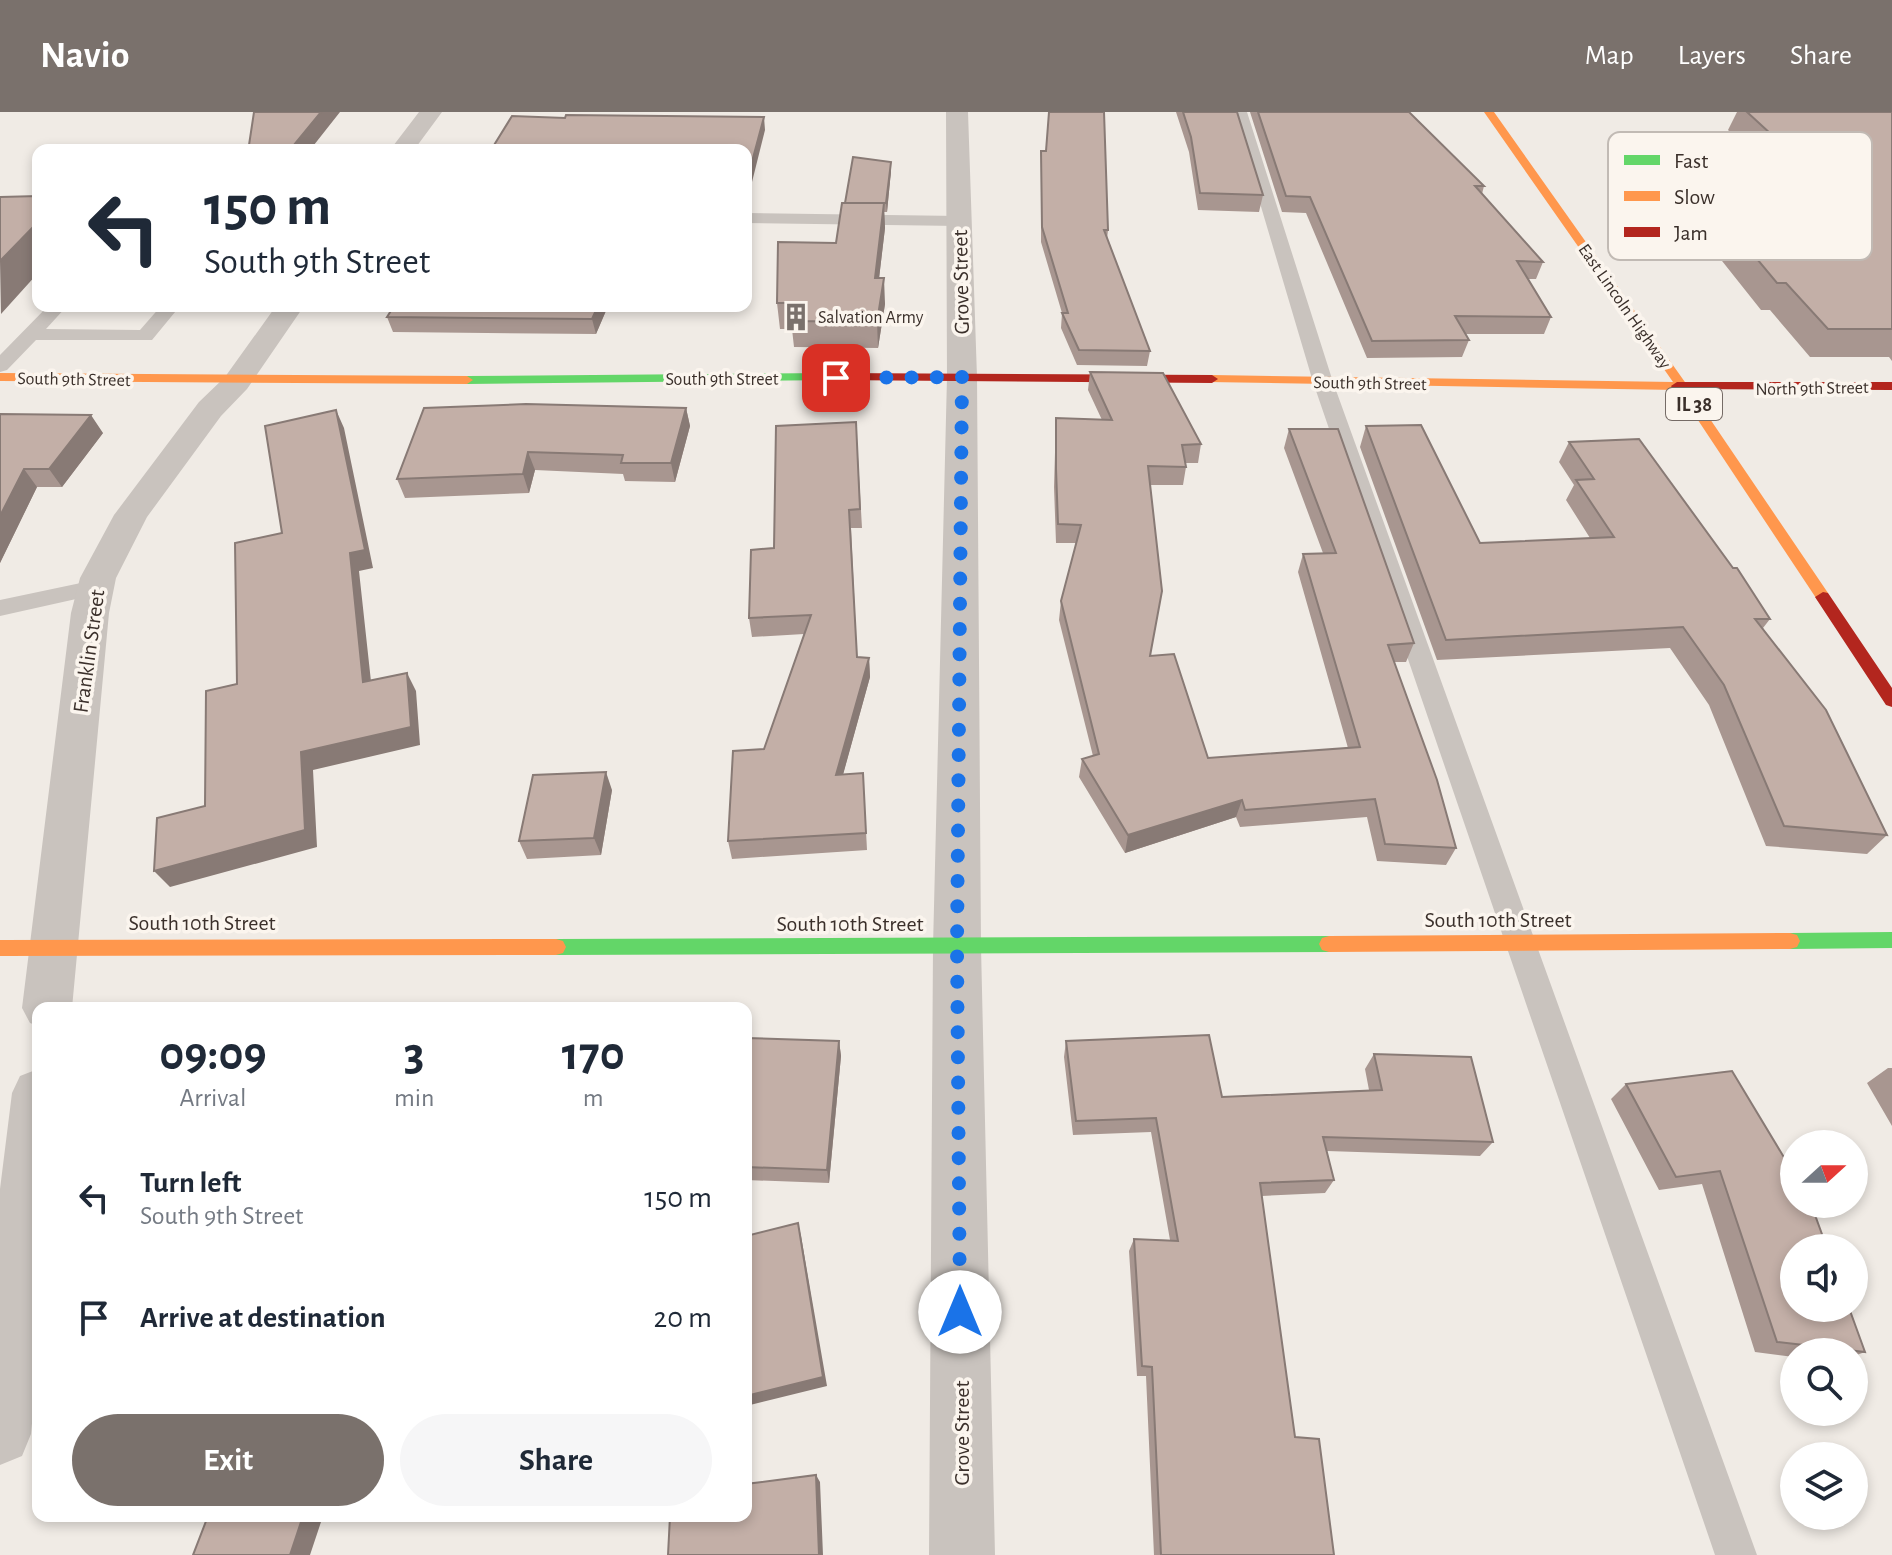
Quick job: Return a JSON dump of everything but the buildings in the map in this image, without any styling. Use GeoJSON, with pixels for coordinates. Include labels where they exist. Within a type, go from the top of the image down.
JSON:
{"type":"FeatureCollection","features":[{"type":"Feature","properties":{"kind":"street"},"geometry":{"type":"LineString","coordinates":[[407,144],[431,112]]}},
{"type":"Feature","properties":{"kind":"street","name":"Grove Street"},"geometry":{"type":"LineString","coordinates":[[957,112],[962,377],[957,947],[962,1555]]}},
{"type":"Feature","properties":{"kind":"street","name":"East Lincoln Highway"},"geometry":{"type":"LineString","coordinates":[[1489,112],[1683,388],[1892,701]]}},
{"type":"Feature","properties":{"kind":"street","name":"Franklin Street"},"geometry":{"type":"LineString","coordinates":[[48,1002],[95,588],[113,544],[131,515],[210,409],[236,383],[286,312]]}},
{"type":"Feature","properties":{"kind":"street","name":"South 9th Street"},"geometry":{"type":"LineString","coordinates":[[0,377],[236,383],[962,377],[1683,388]]}},
{"type":"Feature","properties":{"kind":"street","name":"North 9th Street"},"geometry":{"type":"LineString","coordinates":[[1683,388],[1892,386]]}},
{"type":"Feature","properties":{"kind":"street","name":"South 10th Street"},"geometry":{"type":"LineString","coordinates":[[0,948],[957,947],[1892,940]]}},
{"type":"Feature","properties":{"kind":"street"},"geometry":{"type":"LineString","coordinates":[[0,1434],[32,1147]]}},
{"type":"Feature","properties":{"kind":"lane"},"geometry":{"type":"LineString","coordinates":[[1240,112],[1323,382],[1736,1555]]}},
{"type":"Feature","properties":{"kind":"lane"},"geometry":{"type":"LineString","coordinates":[[752,218],[959,221]]}},
{"type":"Feature","properties":{"kind":"lane"},"geometry":{"type":"LineString","coordinates":[[0,366],[52,312]]}},
{"type":"Feature","properties":{"kind":"lane"},"geometry":{"type":"LineString","coordinates":[[30,334],[145,336],[166,312]]}},
{"type":"Feature","properties":{"kind":"lane"},"geometry":{"type":"LineString","coordinates":[[0,608],[95,588]]}},
{"type":"Feature","properties":{"kind":"traffic: fast"},"geometry":{"type":"LineString","coordinates":[[467,380],[836,377]]}},
{"type":"Feature","properties":{"kind":"traffic: fast"},"geometry":{"type":"LineString","coordinates":[[1790,941],[1892,940]]}},
{"type":"Feature","properties":{"kind":"traffic: fast"},"geometry":{"type":"LineString","coordinates":[[556,947],[1329,944]]}},
{"type":"Feature","properties":{"kind":"traffic: slow"},"geometry":{"type":"LineString","coordinates":[[1489,112],[1683,388],[1823,597]]}},
{"type":"Feature","properties":{"kind":"traffic: slow"},"geometry":{"type":"LineString","coordinates":[[0,377],[467,380]]}},
{"type":"Feature","properties":{"kind":"traffic: slow"},"geometry":{"type":"LineString","coordinates":[[1212,379],[1677,386]]}},
{"type":"Feature","properties":{"kind":"traffic: slow"},"geometry":{"type":"LineString","coordinates":[[1329,944],[1790,941]]}},
{"type":"Feature","properties":{"kind":"traffic: slow"},"geometry":{"type":"LineString","coordinates":[[0,948],[556,947]]}},
{"type":"Feature","properties":{"kind":"traffic: jam"},"geometry":{"type":"LineString","coordinates":[[836,377],[1212,379]]}},
{"type":"Feature","properties":{"kind":"traffic: jam"},"geometry":{"type":"LineString","coordinates":[[1677,386],[1892,386]]}},
{"type":"Feature","properties":{"kind":"traffic: jam"},"geometry":{"type":"LineString","coordinates":[[1823,597],[1892,701]]}},
{"type":"Feature","properties":{"kind":"place","name":"Salvation Army"},"geometry":{"type":"Point","coordinates":[796,317]}},
{"type":"Feature","properties":{"kind":"route"},"geometry":{"type":"LineString","coordinates":[[836,378],[962,377],[957,947],[960,1312]]}}]}
